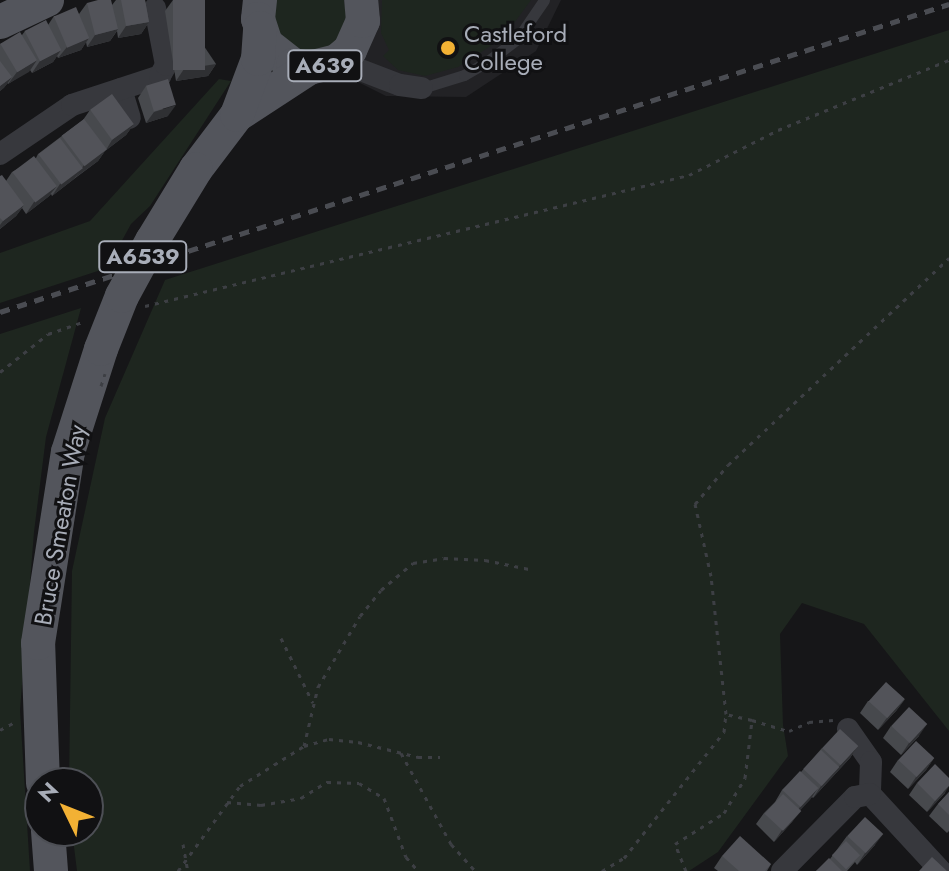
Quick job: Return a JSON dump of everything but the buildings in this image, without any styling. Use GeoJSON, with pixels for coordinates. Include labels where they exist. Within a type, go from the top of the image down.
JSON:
{"type":"FeatureCollection","features":[{"type":"Feature","properties":{"kind":"main road"},"geometry":{"type":"LineString","coordinates":[[0,22],[45,0]]}},
{"type":"Feature","properties":{"kind":"main road","name":"A639"},"geometry":{"type":"LineString","coordinates":[[256,12],[277,55],[293,65],[349,29]]}},
{"type":"Feature","properties":{"kind":"main road","name":"Bruce Smeaton Way"},"geometry":{"type":"LineString","coordinates":[[237,115],[258,59],[256,12]]}},
{"type":"Feature","properties":{"kind":"main road","name":"Bruce Smeaton Way"},"geometry":{"type":"LineString","coordinates":[[42,767],[38,643],[68,452],[92,335],[122,296],[196,169],[237,115],[349,29]]}},
{"type":"Feature","properties":{"kind":"main road"},"geometry":{"type":"LineString","coordinates":[[49,847],[51,871]]}},
{"type":"Feature","properties":{"kind":"street"},"geometry":{"type":"LineString","coordinates":[[0,154],[72,105],[160,76],[166,65],[155,8]]}},
{"type":"Feature","properties":{"kind":"street"},"geometry":{"type":"LineString","coordinates":[[349,29],[380,76],[422,88]]}},
{"type":"Feature","properties":{"kind":"street"},"geometry":{"type":"LineString","coordinates":[[121,89],[130,118]]}},
{"type":"Feature","properties":{"kind":"street"},"geometry":{"type":"LineString","coordinates":[[842,724],[871,762],[870,794],[941,871]]}},
{"type":"Feature","properties":{"kind":"street"},"geometry":{"type":"LineString","coordinates":[[782,871],[855,797],[870,794]]}},
{"type":"Feature","properties":{"kind":"lane"},"geometry":{"type":"LineString","coordinates":[[422,88],[452,81],[488,61],[518,38],[544,0]]}},
{"type":"Feature","properties":{"kind":"path"},"geometry":{"type":"LineString","coordinates":[[146,305],[689,175],[778,130],[949,60]]}},
{"type":"Feature","properties":{"kind":"path"},"geometry":{"type":"LineString","coordinates":[[602,871],[624,858],[724,732],[726,714],[711,576],[695,504],[728,465],[949,258]]}},
{"type":"Feature","properties":{"kind":"path"},"geometry":{"type":"LineString","coordinates":[[0,372],[48,334],[92,335]]}},
{"type":"Feature","properties":{"kind":"path"},"geometry":{"type":"LineString","coordinates":[[304,746],[318,687],[360,616],[381,590],[413,563],[444,558],[485,560],[529,569]]}},
{"type":"Feature","properties":{"kind":"path"},"geometry":{"type":"LineString","coordinates":[[281,638],[313,703]]}},
{"type":"Feature","properties":{"kind":"path"},"geometry":{"type":"LineString","coordinates":[[726,714],[789,731],[809,722],[842,724]]}},
{"type":"Feature","properties":{"kind":"path"},"geometry":{"type":"LineString","coordinates":[[0,730],[26,717]]}},
{"type":"Feature","properties":{"kind":"path"},"geometry":{"type":"LineString","coordinates":[[686,871],[675,844],[715,820],[732,801],[745,778],[752,720]]}},
{"type":"Feature","properties":{"kind":"path"},"geometry":{"type":"LineString","coordinates":[[178,871],[240,786],[304,746],[329,739],[440,757]]}},
{"type":"Feature","properties":{"kind":"path"},"geometry":{"type":"LineString","coordinates":[[401,753],[451,844],[475,871]]}},
{"type":"Feature","properties":{"kind":"path"},"geometry":{"type":"LineString","coordinates":[[227,802],[261,805],[301,798],[327,782],[359,783],[384,798],[406,857],[418,871]]}},
{"type":"Feature","properties":{"kind":"path"},"geometry":{"type":"LineString","coordinates":[[183,844],[188,871]]}},
{"type":"Feature","properties":{"kind":"shaded area"},"geometry":{"type":"Polygon","coordinates":[[[274,0],[344,0],[347,20],[336,42],[325,50],[300,52],[273,27],[274,0]]]}},
{"type":"Feature","properties":{"kind":"shaded area","name":"Castleford College"},"geometry":{"type":"Polygon","coordinates":[[[375,0],[561,0],[536,51],[466,97],[386,96],[338,72],[375,0]]]}},
{"type":"Feature","properties":{"kind":"shaded area"},"geometry":{"type":"Polygon","coordinates":[[[382,0],[531,0],[503,38],[458,67],[425,76],[398,70],[383,56],[389,50],[381,33],[382,0]]]}},
{"type":"Feature","properties":{"kind":"shaded area"},"geometry":{"type":"Polygon","coordinates":[[[949,30],[949,731],[864,624],[802,603],[780,634],[783,725],[788,756],[718,852],[689,871],[77,871],[74,847],[104,847],[104,767],[69,767],[72,571],[105,418],[165,280],[949,30]]]}},
{"type":"Feature","properties":{"kind":"shaded area"},"geometry":{"type":"Polygon","coordinates":[[[219,79],[231,81],[150,206],[131,224],[107,268],[0,303],[0,253],[90,221],[219,79]]]}},
{"type":"Feature","properties":{"kind":"shaded area"},"geometry":{"type":"Polygon","coordinates":[[[81,308],[46,437],[34,532],[20,710],[24,847],[29,847],[30,871],[0,871],[0,334],[81,308]]]}},
{"type":"Feature","properties":{"kind":"railway"},"geometry":{"type":"LineString","coordinates":[[0,312],[949,4]]}},
{"type":"Feature","properties":{"kind":"place","name":"Castleford College"},"geometry":{"type":"Point","coordinates":[448,48]}}]}
